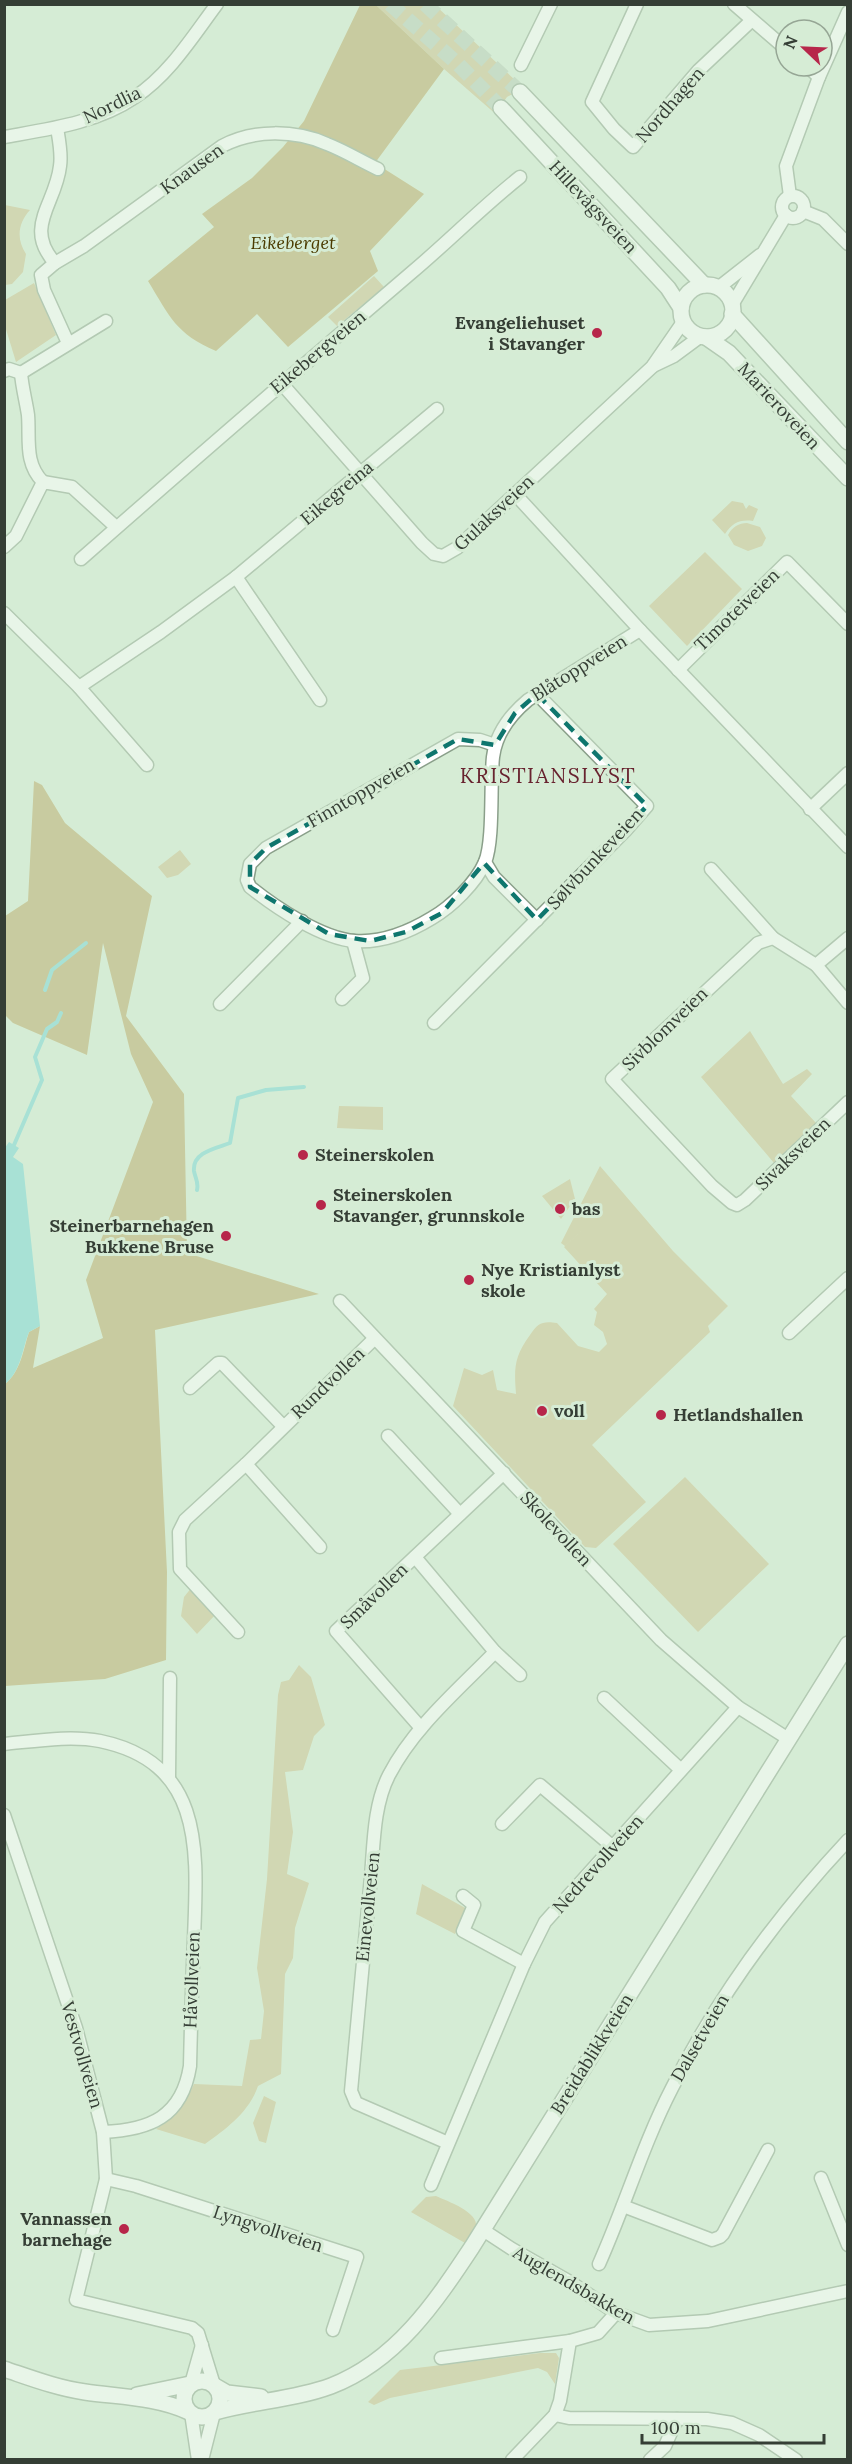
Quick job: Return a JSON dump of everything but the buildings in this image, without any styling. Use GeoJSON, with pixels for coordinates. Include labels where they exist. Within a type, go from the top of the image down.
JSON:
{"type":"FeatureCollection","features":[{"type":"Feature","properties":{"kind":"main road","name":"Hillevågsveien"},"geometry":{"type":"LineString","coordinates":[[520,92],[711,286]]}},
{"type":"Feature","properties":{"kind":"main road","name":"Hillevågsveien"},"geometry":{"type":"LineString","coordinates":[[501,108],[668,288],[682,315]]}},
{"type":"Feature","properties":{"kind":"main road"},"geometry":{"type":"LineString","coordinates":[[711,286],[728,297],[732,310],[725,329],[716,335],[704,337],[692,333],[682,315],[683,299],[689,291],[711,286]]}},
{"type":"Feature","properties":{"kind":"main road","name":"Marieroveien"},"geometry":{"type":"LineString","coordinates":[[732,310],[848,441]]}},
{"type":"Feature","properties":{"kind":"main road","name":"Marieroveien"},"geometry":{"type":"LineString","coordinates":[[704,337],[729,353],[848,478]]}},
{"type":"Feature","properties":{"kind":"main road","name":"Breidablikkveien"},"geometry":{"type":"LineString","coordinates":[[214,2412],[279,2399],[332,2385],[387,2353],[415,2326],[443,2291],[483,2230],[787,1738],[848,1644]]}},
{"type":"Feature","properties":{"kind":"main road"},"geometry":{"type":"LineString","coordinates":[[4,2369],[60,2387],[128,2396],[177,2407],[198,2417],[207,2417],[220,2404],[220,2394],[215,2385],[198,2380],[190,2384],[128,2396]]}},
{"type":"Feature","properties":{"kind":"main road"},"geometry":{"type":"LineString","coordinates":[[190,2384],[184,2393],[184,2404],[190,2413]]}},
{"type":"Feature","properties":{"kind":"main road","name":"Breidablikkveien"},"geometry":{"type":"LineString","coordinates":[[215,2385],[227,2393],[279,2399]]}},
{"type":"Feature","properties":{"kind":"street","name":"Nordlia"},"geometry":{"type":"LineString","coordinates":[[4,137],[57,128],[95,117],[135,98],[155,82],[217,4]]}},
{"type":"Feature","properties":{"kind":"street"},"geometry":{"type":"LineString","coordinates":[[521,65],[551,4]]}},
{"type":"Feature","properties":{"kind":"street","name":"Nordhagen"},"geometry":{"type":"LineString","coordinates":[[637,4],[592,102],[614,129],[633,147],[699,70],[751,21]]}},
{"type":"Feature","properties":{"kind":"street"},"geometry":{"type":"LineString","coordinates":[[734,4],[774,39]]}},
{"type":"Feature","properties":{"kind":"street"},"geometry":{"type":"LineString","coordinates":[[834,43],[848,12]]}},
{"type":"Feature","properties":{"kind":"street"},"geometry":{"type":"LineString","coordinates":[[790,196],[786,166],[819,78]]}},
{"type":"Feature","properties":{"kind":"street"},"geometry":{"type":"LineString","coordinates":[[57,128],[60,167],[39,231],[45,252],[55,263],[41,275],[41,281],[68,343]]}},
{"type":"Feature","properties":{"kind":"street","name":"Knausen"},"geometry":{"type":"LineString","coordinates":[[55,263],[84,246],[212,152],[233,140],[283,134],[309,137],[331,145],[378,169]]}},
{"type":"Feature","properties":{"kind":"street","name":"Eikebergveien"},"geometry":{"type":"LineString","coordinates":[[81,559],[520,177]]}},
{"type":"Feature","properties":{"kind":"street"},"geometry":{"type":"LineString","coordinates":[[790,196],[801,200],[803,211],[799,216],[792,218],[786,215],[782,204],[790,196]]}},
{"type":"Feature","properties":{"kind":"street"},"geometry":{"type":"LineString","coordinates":[[803,211],[823,219],[848,244]]}},
{"type":"Feature","properties":{"kind":"street"},"geometry":{"type":"LineString","coordinates":[[732,310],[754,272],[761,254],[786,215]]}},
{"type":"Feature","properties":{"kind":"street"},"geometry":{"type":"LineString","coordinates":[[711,286],[761,254]]}},
{"type":"Feature","properties":{"kind":"street","name":"Gulaksveien"},"geometry":{"type":"LineString","coordinates":[[282,384],[422,543],[434,554],[443,556],[457,548],[652,367],[682,315]]}},
{"type":"Feature","properties":{"kind":"street"},"geometry":{"type":"LineString","coordinates":[[21,373],[106,321]]}},
{"type":"Feature","properties":{"kind":"street"},"geometry":{"type":"LineString","coordinates":[[652,367],[674,357],[704,337]]}},
{"type":"Feature","properties":{"kind":"street"},"geometry":{"type":"LineString","coordinates":[[4,371],[9,369],[21,373]]}},
{"type":"Feature","properties":{"kind":"street"},"geometry":{"type":"LineString","coordinates":[[21,373],[28,416],[29,457],[38,477],[43,482],[72,487],[116,527]]}},
{"type":"Feature","properties":{"kind":"street","name":"Eikegreina"},"geometry":{"type":"LineString","coordinates":[[79,687],[161,632],[236,577],[361,475],[437,408]]}},
{"type":"Feature","properties":{"kind":"street"},"geometry":{"type":"LineString","coordinates":[[4,547],[16,536],[43,482]]}},
{"type":"Feature","properties":{"kind":"street"},"geometry":{"type":"LineString","coordinates":[[515,494],[640,630],[848,848]]}},
{"type":"Feature","properties":{"kind":"street","name":"Timoteiveien"},"geometry":{"type":"LineString","coordinates":[[678,670],[787,562],[848,624]]}},
{"type":"Feature","properties":{"kind":"street"},"geometry":{"type":"LineString","coordinates":[[236,577],[320,700]]}},
{"type":"Feature","properties":{"kind":"street"},"geometry":{"type":"LineString","coordinates":[[4,613],[79,687],[147,765]]}},
{"type":"Feature","properties":{"kind":"street","name":"Blåtoppveien"},"geometry":{"type":"LineString","coordinates":[[247,880],[250,887],[257,893],[302,921],[329,934],[353,941],[388,939],[442,913],[457,900],[485,862],[495,745],[515,713],[537,694],[640,630]]}},
{"type":"Feature","properties":{"kind":"street","name":"Sølvbunkeveien"},"geometry":{"type":"LineString","coordinates":[[434,1023],[647,806],[537,694]]}},
{"type":"Feature","properties":{"kind":"street","name":"Finntoppveien"},"geometry":{"type":"LineString","coordinates":[[247,880],[250,864],[266,848],[458,739],[480,740],[495,745]]}},
{"type":"Feature","properties":{"kind":"street"},"geometry":{"type":"LineString","coordinates":[[810,809],[848,773]]}},
{"type":"Feature","properties":{"kind":"street","name":"Sølvbunkeveien"},"geometry":{"type":"LineString","coordinates":[[485,862],[494,877],[537,920]]}},
{"type":"Feature","properties":{"kind":"street"},"geometry":{"type":"LineString","coordinates":[[711,869],[773,938],[816,965],[848,1003]]}},
{"type":"Feature","properties":{"kind":"street"},"geometry":{"type":"LineString","coordinates":[[220,1004],[302,921]]}},
{"type":"Feature","properties":{"kind":"street","name":"Sivblomveien"},"geometry":{"type":"LineString","coordinates":[[737,1205],[712,1186],[612,1080],[734,963],[758,943],[773,938]]}},
{"type":"Feature","properties":{"kind":"street"},"geometry":{"type":"LineString","coordinates":[[816,965],[848,938]]}},
{"type":"Feature","properties":{"kind":"street"},"geometry":{"type":"LineString","coordinates":[[342,999],[363,978],[353,941]]}},
{"type":"Feature","properties":{"kind":"street","name":"Sivaksveien"},"geometry":{"type":"LineString","coordinates":[[737,1205],[752,1194],[848,1102]]}},
{"type":"Feature","properties":{"kind":"street"},"geometry":{"type":"LineString","coordinates":[[789,1333],[848,1278]]}},
{"type":"Feature","properties":{"kind":"street","name":"Skolevollen"},"geometry":{"type":"LineString","coordinates":[[340,1301],[661,1640],[738,1707],[787,1738]]}},
{"type":"Feature","properties":{"kind":"street","name":"Rundvollen"},"geometry":{"type":"LineString","coordinates":[[238,1632],[180,1569],[179,1532],[185,1520],[374,1339]]}},
{"type":"Feature","properties":{"kind":"street","name":"Rundvollen"},"geometry":{"type":"LineString","coordinates":[[190,1388],[218,1363],[222,1363],[283,1426]]}},
{"type":"Feature","properties":{"kind":"street"},"geometry":{"type":"LineString","coordinates":[[388,1436],[460,1514]]}},
{"type":"Feature","properties":{"kind":"street"},"geometry":{"type":"LineString","coordinates":[[246,1464],[320,1547]]}},
{"type":"Feature","properties":{"kind":"street","name":"Småvollen"},"geometry":{"type":"LineString","coordinates":[[421,1728],[336,1631],[504,1473]]}},
{"type":"Feature","properties":{"kind":"street"},"geometry":{"type":"LineString","coordinates":[[415,1557],[495,1652],[520,1675]]}},
{"type":"Feature","properties":{"kind":"street","name":"Einevollveien"},"geometry":{"type":"LineString","coordinates":[[447,2143],[356,2103],[352,2097],[374,1846],[381,1799],[387,1778],[398,1758],[421,1728],[495,1652]]}},
{"type":"Feature","properties":{"kind":"street","name":"Håvollveien"},"geometry":{"type":"LineString","coordinates":[[169,1777],[170,1677]]}},
{"type":"Feature","properties":{"kind":"street"},"geometry":{"type":"LineString","coordinates":[[604,1698],[681,1770]]}},
{"type":"Feature","properties":{"kind":"street","name":"Nedrevollveien"},"geometry":{"type":"LineString","coordinates":[[430,2185],[524,1964],[545,1922],[738,1707]]}},
{"type":"Feature","properties":{"kind":"street","name":"Håvollveien"},"geometry":{"type":"LineString","coordinates":[[4,1744],[77,1739],[101,1741],[122,1747],[148,1760],[169,1777],[192,1824],[195,1846],[191,2024],[187,2084],[176,2105],[163,2118],[140,2128],[104,2132]]}},
{"type":"Feature","properties":{"kind":"street"},"geometry":{"type":"LineString","coordinates":[[502,1824],[540,1785],[613,1847]]}},
{"type":"Feature","properties":{"kind":"street","name":"Vestvollveien"},"geometry":{"type":"LineString","coordinates":[[4,1815],[76,2028],[104,2132],[106,2179],[76,2300],[192,2328],[198,2333],[202,2344]]}},
{"type":"Feature","properties":{"kind":"street","name":"Dalsetveien"},"geometry":{"type":"LineString","coordinates":[[599,2264],[671,2088],[710,2018],[770,1928],[848,1840]]}},
{"type":"Feature","properties":{"kind":"street"},"geometry":{"type":"LineString","coordinates":[[463,1896],[474,1905],[463,1931],[524,1964]]}},
{"type":"Feature","properties":{"kind":"street"},"geometry":{"type":"LineString","coordinates":[[623,2206],[716,2240],[723,2234],[768,2150]]}},
{"type":"Feature","properties":{"kind":"street"},"geometry":{"type":"LineString","coordinates":[[821,2178],[848,2245]]}},
{"type":"Feature","properties":{"kind":"street","name":"Lyngvollveien"},"geometry":{"type":"LineString","coordinates":[[106,2179],[147,2189],[357,2257],[333,2330]]}},
{"type":"Feature","properties":{"kind":"street","name":"Auglendsbakken"},"geometry":{"type":"LineString","coordinates":[[483,2230],[570,2282],[616,2313],[649,2325],[674,2325],[730,2317],[848,2291]]}},
{"type":"Feature","properties":{"kind":"street"},"geometry":{"type":"LineString","coordinates":[[441,2358],[570,2341],[598,2333],[616,2313]]}},
{"type":"Feature","properties":{"kind":"street"},"geometry":{"type":"LineString","coordinates":[[512,2460],[555,2415],[560,2402],[570,2341]]}},
{"type":"Feature","properties":{"kind":"street"},"geometry":{"type":"LineString","coordinates":[[190,2384],[202,2344]]}},
{"type":"Feature","properties":{"kind":"street"},"geometry":{"type":"LineString","coordinates":[[202,2344],[215,2385]]}},
{"type":"Feature","properties":{"kind":"street"},"geometry":{"type":"LineString","coordinates":[[200,2460],[214,2412]]}},
{"type":"Feature","properties":{"kind":"street"},"geometry":{"type":"LineString","coordinates":[[190,2413],[200,2460]]}},
{"type":"Feature","properties":{"kind":"street"},"geometry":{"type":"LineString","coordinates":[[555,2415],[569,2418],[707,2419],[732,2423],[759,2435],[796,2460]]}},
{"type":"Feature","properties":{"kind":"street"},"geometry":{"type":"LineString","coordinates":[[650,2460],[665,2446],[677,2419]]}},
{"type":"Feature","properties":{"kind":"highlighted area"},"geometry":{"type":"Polygon","coordinates":[[[537,694],[647,806],[537,920],[484,863],[442,913],[406,932],[370,941],[329,934],[250,887],[250,864],[266,848],[458,739],[495,745],[515,713],[537,694]]]}},
{"type":"Feature","properties":{"kind":"shaded area"},"geometry":{"type":"Polygon","coordinates":[[[376,5],[435,5],[531,95],[516,92],[507,97],[502,104],[506,123],[376,5]]]}},
{"type":"Feature","properties":{"kind":"shaded area"},"geometry":{"type":"Polygon","coordinates":[[[5,205],[30,210],[23,220],[20,231],[21,243],[26,254],[23,272],[12,284],[5,285],[5,205]]]}},
{"type":"Feature","properties":{"kind":"shaded area"},"geometry":{"type":"Polygon","coordinates":[[[374,276],[384,287],[337,326],[328,317],[374,276]]]}},
{"type":"Feature","properties":{"kind":"shaded area"},"geometry":{"type":"Polygon","coordinates":[[[34,283],[56,335],[16,362],[5,326],[5,300],[34,283]]]}},
{"type":"Feature","properties":{"kind":"shaded area"},"geometry":{"type":"Polygon","coordinates":[[[732,501],[743,503],[746,509],[749,505],[758,509],[753,521],[737,523],[725,534],[712,520],[732,501]]]}},
{"type":"Feature","properties":{"kind":"shaded area"},"geometry":{"type":"Polygon","coordinates":[[[747,523],[760,527],[766,538],[762,546],[748,551],[734,545],[728,535],[736,526],[747,523]]]}},
{"type":"Feature","properties":{"kind":"shaded area"},"geometry":{"type":"Polygon","coordinates":[[[705,552],[742,589],[687,646],[649,606],[705,552]]]}},
{"type":"Feature","properties":{"kind":"shaded area"},"geometry":{"type":"Polygon","coordinates":[[[180,850],[191,864],[178,875],[167,878],[158,867],[180,850]]]}},
{"type":"Feature","properties":{"kind":"shaded area"},"geometry":{"type":"Polygon","coordinates":[[[750,1031],[783,1084],[807,1069],[812,1074],[791,1096],[816,1123],[774,1163],[701,1077],[750,1031]]]}},
{"type":"Feature","properties":{"kind":"shaded area"},"geometry":{"type":"Polygon","coordinates":[[[339,1106],[383,1107],[383,1130],[337,1128],[339,1106]]]}},
{"type":"Feature","properties":{"kind":"shaded area"},"geometry":{"type":"Polygon","coordinates":[[[600,1166],[673,1251],[728,1306],[708,1326],[710,1332],[592,1445],[646,1502],[596,1548],[585,1547],[453,1406],[464,1368],[482,1375],[493,1370],[497,1390],[516,1394],[515,1370],[518,1356],[535,1328],[541,1324],[557,1323],[578,1346],[599,1352],[607,1344],[603,1332],[594,1325],[597,1312],[594,1309],[607,1294],[564,1247],[590,1223],[565,1246],[561,1243],[600,1166]]]}},
{"type":"Feature","properties":{"kind":"shaded area","name":"bas"},"geometry":{"type":"Polygon","coordinates":[[[570,1179],[575,1199],[561,1219],[542,1196],[570,1179]]]}},
{"type":"Feature","properties":{"kind":"shaded area"},"geometry":{"type":"Polygon","coordinates":[[[685,1477],[769,1564],[698,1632],[613,1544],[685,1477]]]}},
{"type":"Feature","properties":{"kind":"shaded area"},"geometry":{"type":"Polygon","coordinates":[[[192,1587],[217,1613],[197,1634],[181,1616],[184,1597],[192,1587]]]}},
{"type":"Feature","properties":{"kind":"shaded area"},"geometry":{"type":"Polygon","coordinates":[[[299,1665],[311,1677],[325,1725],[314,1736],[303,1770],[285,1772],[293,1832],[287,1874],[309,1883],[295,1928],[293,1958],[285,1974],[281,2074],[258,2086],[243,2112],[205,2144],[156,2129],[179,2110],[194,2084],[242,2086],[250,2040],[261,2039],[264,2011],[257,1968],[267,1879],[278,1695],[281,1682],[289,1680],[299,1665]]]}},
{"type":"Feature","properties":{"kind":"shaded area"},"geometry":{"type":"Polygon","coordinates":[[[422,1884],[467,1909],[455,1934],[416,1914],[422,1884]]]}},
{"type":"Feature","properties":{"kind":"shaded area"},"geometry":{"type":"Polygon","coordinates":[[[264,2096],[276,2102],[266,2143],[259,2141],[253,2123],[264,2096]]]}},
{"type":"Feature","properties":{"kind":"shaded area"},"geometry":{"type":"Polygon","coordinates":[[[436,2196],[461,2208],[473,2217],[476,2227],[465,2243],[411,2212],[426,2197],[436,2196]]]}},
{"type":"Feature","properties":{"kind":"shaded area"},"geometry":{"type":"Polygon","coordinates":[[[556,2353],[559,2358],[555,2384],[547,2372],[538,2368],[390,2398],[374,2405],[368,2402],[400,2370],[556,2353]]]}},
{"type":"Feature","properties":{"kind":"green space","name":"Eikeberget"},"geometry":{"type":"Polygon","coordinates":[[[360,5],[376,5],[444,69],[375,163],[424,194],[370,251],[378,271],[288,347],[257,314],[216,351],[202,345],[175,323],[148,281],[214,227],[202,214],[252,178],[283,147],[304,121],[360,5]]]}},
{"type":"Feature","properties":{"kind":"green space"},"geometry":{"type":"Polygon","coordinates":[[[34,781],[42,785],[65,823],[152,896],[126,1016],[184,1094],[187,1253],[319,1294],[155,1330],[167,1572],[166,1660],[105,1679],[5,1686],[5,1384],[18,1367],[29,1332],[40,1326],[33,1368],[103,1338],[86,1280],[153,1102],[131,1054],[103,943],[87,1055],[13,1023],[5,1015],[5,916],[28,901],[34,781]]]}},
{"type":"Feature","properties":{"kind":"water"},"geometry":{"type":"Polygon","coordinates":[[[9,1142],[19,1148],[13,1157],[23,1164],[40,1326],[29,1332],[18,1367],[5,1384],[4,1149],[9,1142]]]}},
{"type":"Feature","properties":{"kind":"waterway"},"geometry":{"type":"LineString","coordinates":[[45,990],[52,970],[86,943]]}},
{"type":"Feature","properties":{"kind":"waterway"},"geometry":{"type":"LineString","coordinates":[[14,1145],[42,1080],[35,1057],[47,1029],[57,1022],[61,1013]]}},
{"type":"Feature","properties":{"kind":"waterway"},"geometry":{"type":"LineString","coordinates":[[197,1190],[194,1165],[201,1155],[230,1143],[238,1098],[266,1090],[304,1087]]}},
{"type":"Feature","properties":{"kind":"tunnel"},"geometry":{"type":"LineString","coordinates":[[390,4],[458,64],[501,108]]}},
{"type":"Feature","properties":{"kind":"tunnel"},"geometry":{"type":"LineString","coordinates":[[425,4],[520,92]]}},
{"type":"Feature","properties":{"kind":"place","name":"Evangeliehuset i Stavanger"},"geometry":{"type":"Point","coordinates":[597,333]}},
{"type":"Feature","properties":{"kind":"place","name":"Steinerskolen"},"geometry":{"type":"Point","coordinates":[303,1155]}},
{"type":"Feature","properties":{"kind":"place","name":"Steinerskolen Stavanger, grunnskole"},"geometry":{"type":"Point","coordinates":[321,1205]}},
{"type":"Feature","properties":{"kind":"place","name":"bas"},"geometry":{"type":"Point","coordinates":[560,1209]}},
{"type":"Feature","properties":{"kind":"place","name":"Steinerbarnehagen Bukkene Bruse"},"geometry":{"type":"Point","coordinates":[226,1236]}},
{"type":"Feature","properties":{"kind":"place","name":"Nye Kristianlyst skole"},"geometry":{"type":"Point","coordinates":[469,1280]}},
{"type":"Feature","properties":{"kind":"place","name":"voll"},"geometry":{"type":"Point","coordinates":[542,1411]}},
{"type":"Feature","properties":{"kind":"place","name":"Hetlandshallen"},"geometry":{"type":"Point","coordinates":[661,1415]}},
{"type":"Feature","properties":{"kind":"place","name":"Vannassen barnehage"},"geometry":{"type":"Point","coordinates":[124,2229]}},
{"type":"Feature","properties":{"kind":"district","name":"KRISTIANSLYST"},"geometry":{"type":"Point","coordinates":[548,776]}}]}
